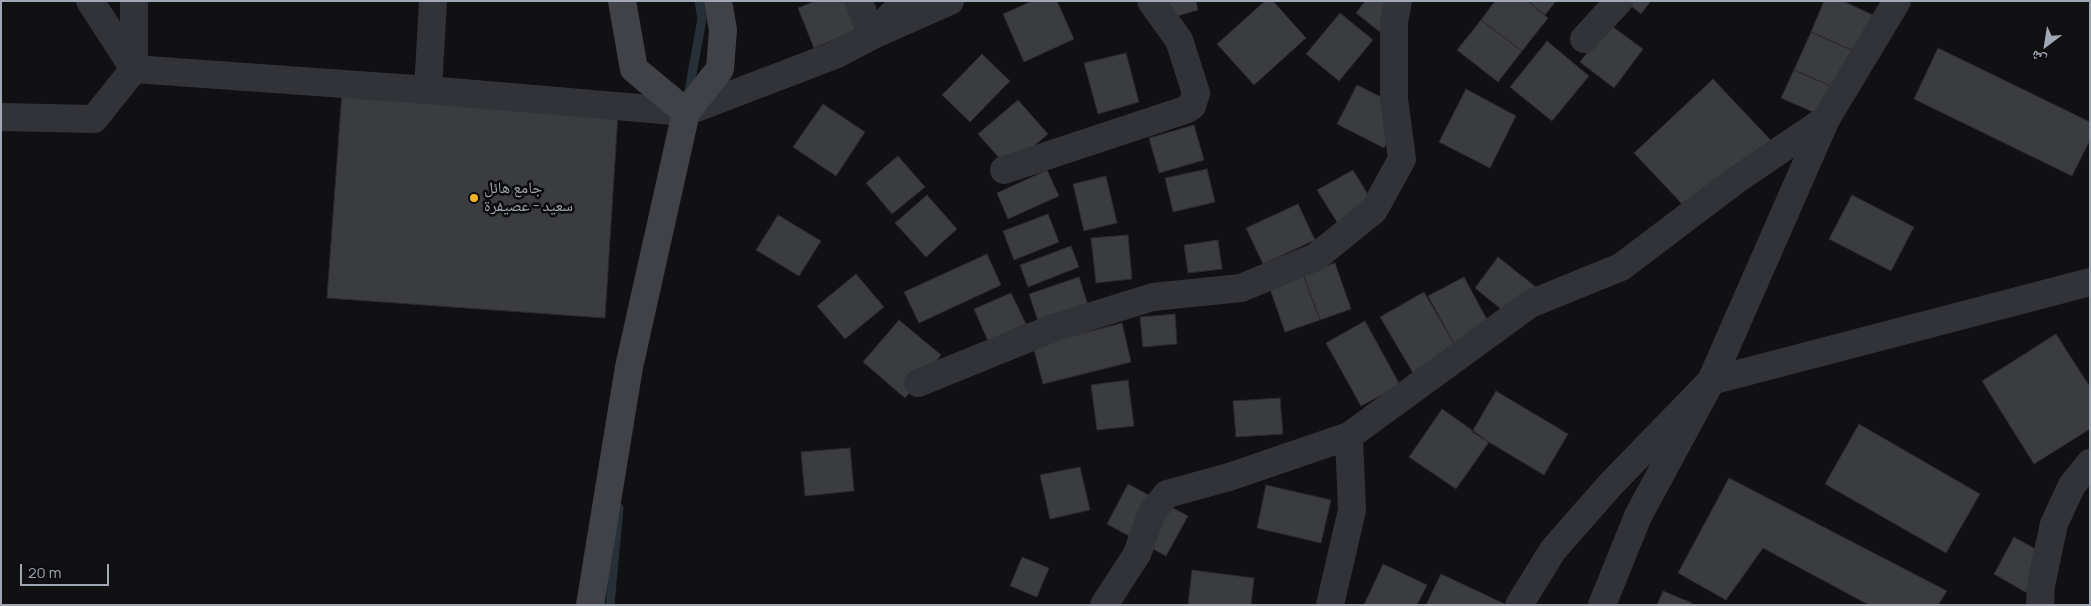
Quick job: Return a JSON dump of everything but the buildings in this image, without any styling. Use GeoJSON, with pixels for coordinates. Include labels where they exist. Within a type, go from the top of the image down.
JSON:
{"type":"FeatureCollection","features":[{"type":"Feature","properties":{"kind":"main road"},"geometry":{"type":"LineString","coordinates":[[622,1],[634,68],[686,112]]}},
{"type":"Feature","properties":{"kind":"main road"},"geometry":{"type":"LineString","coordinates":[[590,605],[629,367],[686,112],[720,69],[723,30],[718,1]]}},
{"type":"Feature","properties":{"kind":"street"},"geometry":{"type":"LineString","coordinates":[[90,1],[134,69]]}},
{"type":"Feature","properties":{"kind":"street"},"geometry":{"type":"LineString","coordinates":[[1,117],[94,119],[134,69],[134,1]]}},
{"type":"Feature","properties":{"kind":"street"},"geometry":{"type":"LineString","coordinates":[[428,90],[433,1]]}},
{"type":"Feature","properties":{"kind":"street"},"geometry":{"type":"LineString","coordinates":[[859,1],[871,36]]}},
{"type":"Feature","properties":{"kind":"street"},"geometry":{"type":"LineString","coordinates":[[871,36],[905,1]]}},
{"type":"Feature","properties":{"kind":"street"},"geometry":{"type":"LineString","coordinates":[[134,69],[428,90],[686,112],[835,55],[871,36],[950,1]]}},
{"type":"Feature","properties":{"kind":"street"},"geometry":{"type":"LineString","coordinates":[[1004,170],[1185,110],[1192,106],[1196,93],[1179,40],[1151,1]]}},
{"type":"Feature","properties":{"kind":"street"},"geometry":{"type":"LineString","coordinates":[[918,383],[1056,327],[1154,297],[1241,288],[1316,257],[1374,210],[1402,158],[1394,99],[1394,22],[1398,1]]}},
{"type":"Feature","properties":{"kind":"street"},"geometry":{"type":"LineString","coordinates":[[1584,38],[1620,1]]}},
{"type":"Feature","properties":{"kind":"street"},"geometry":{"type":"LineString","coordinates":[[1602,605],[1638,516],[1711,381],[1826,119],[1897,1]]}},
{"type":"Feature","properties":{"kind":"street"},"geometry":{"type":"LineString","coordinates":[[1104,605],[1137,554],[1152,512],[1167,494],[1229,477],[1349,436],[1530,304],[1621,267],[1736,180],[1826,119]]}},
{"type":"Feature","properties":{"kind":"street"},"geometry":{"type":"LineString","coordinates":[[1519,605],[1553,550],[1611,484],[1711,381],[2090,282]]}},
{"type":"Feature","properties":{"kind":"street"},"geometry":{"type":"LineString","coordinates":[[1330,605],[1352,510],[1349,436]]}},
{"type":"Feature","properties":{"kind":"street"},"geometry":{"type":"LineString","coordinates":[[2040,605],[2041,585],[2054,524],[2072,485],[2090,463]]}},
{"type":"Feature","properties":{"kind":"waterway"},"geometry":{"type":"LineString","coordinates":[[688,96],[702,19],[699,1]]}},
{"type":"Feature","properties":{"kind":"waterway"},"geometry":{"type":"LineString","coordinates":[[610,605],[619,508]]}},
{"type":"Feature","properties":{"kind":"place","name":"جامع هائل سعيد - عصيفرة"},"geometry":{"type":"Point","coordinates":[474,198]}}]}
